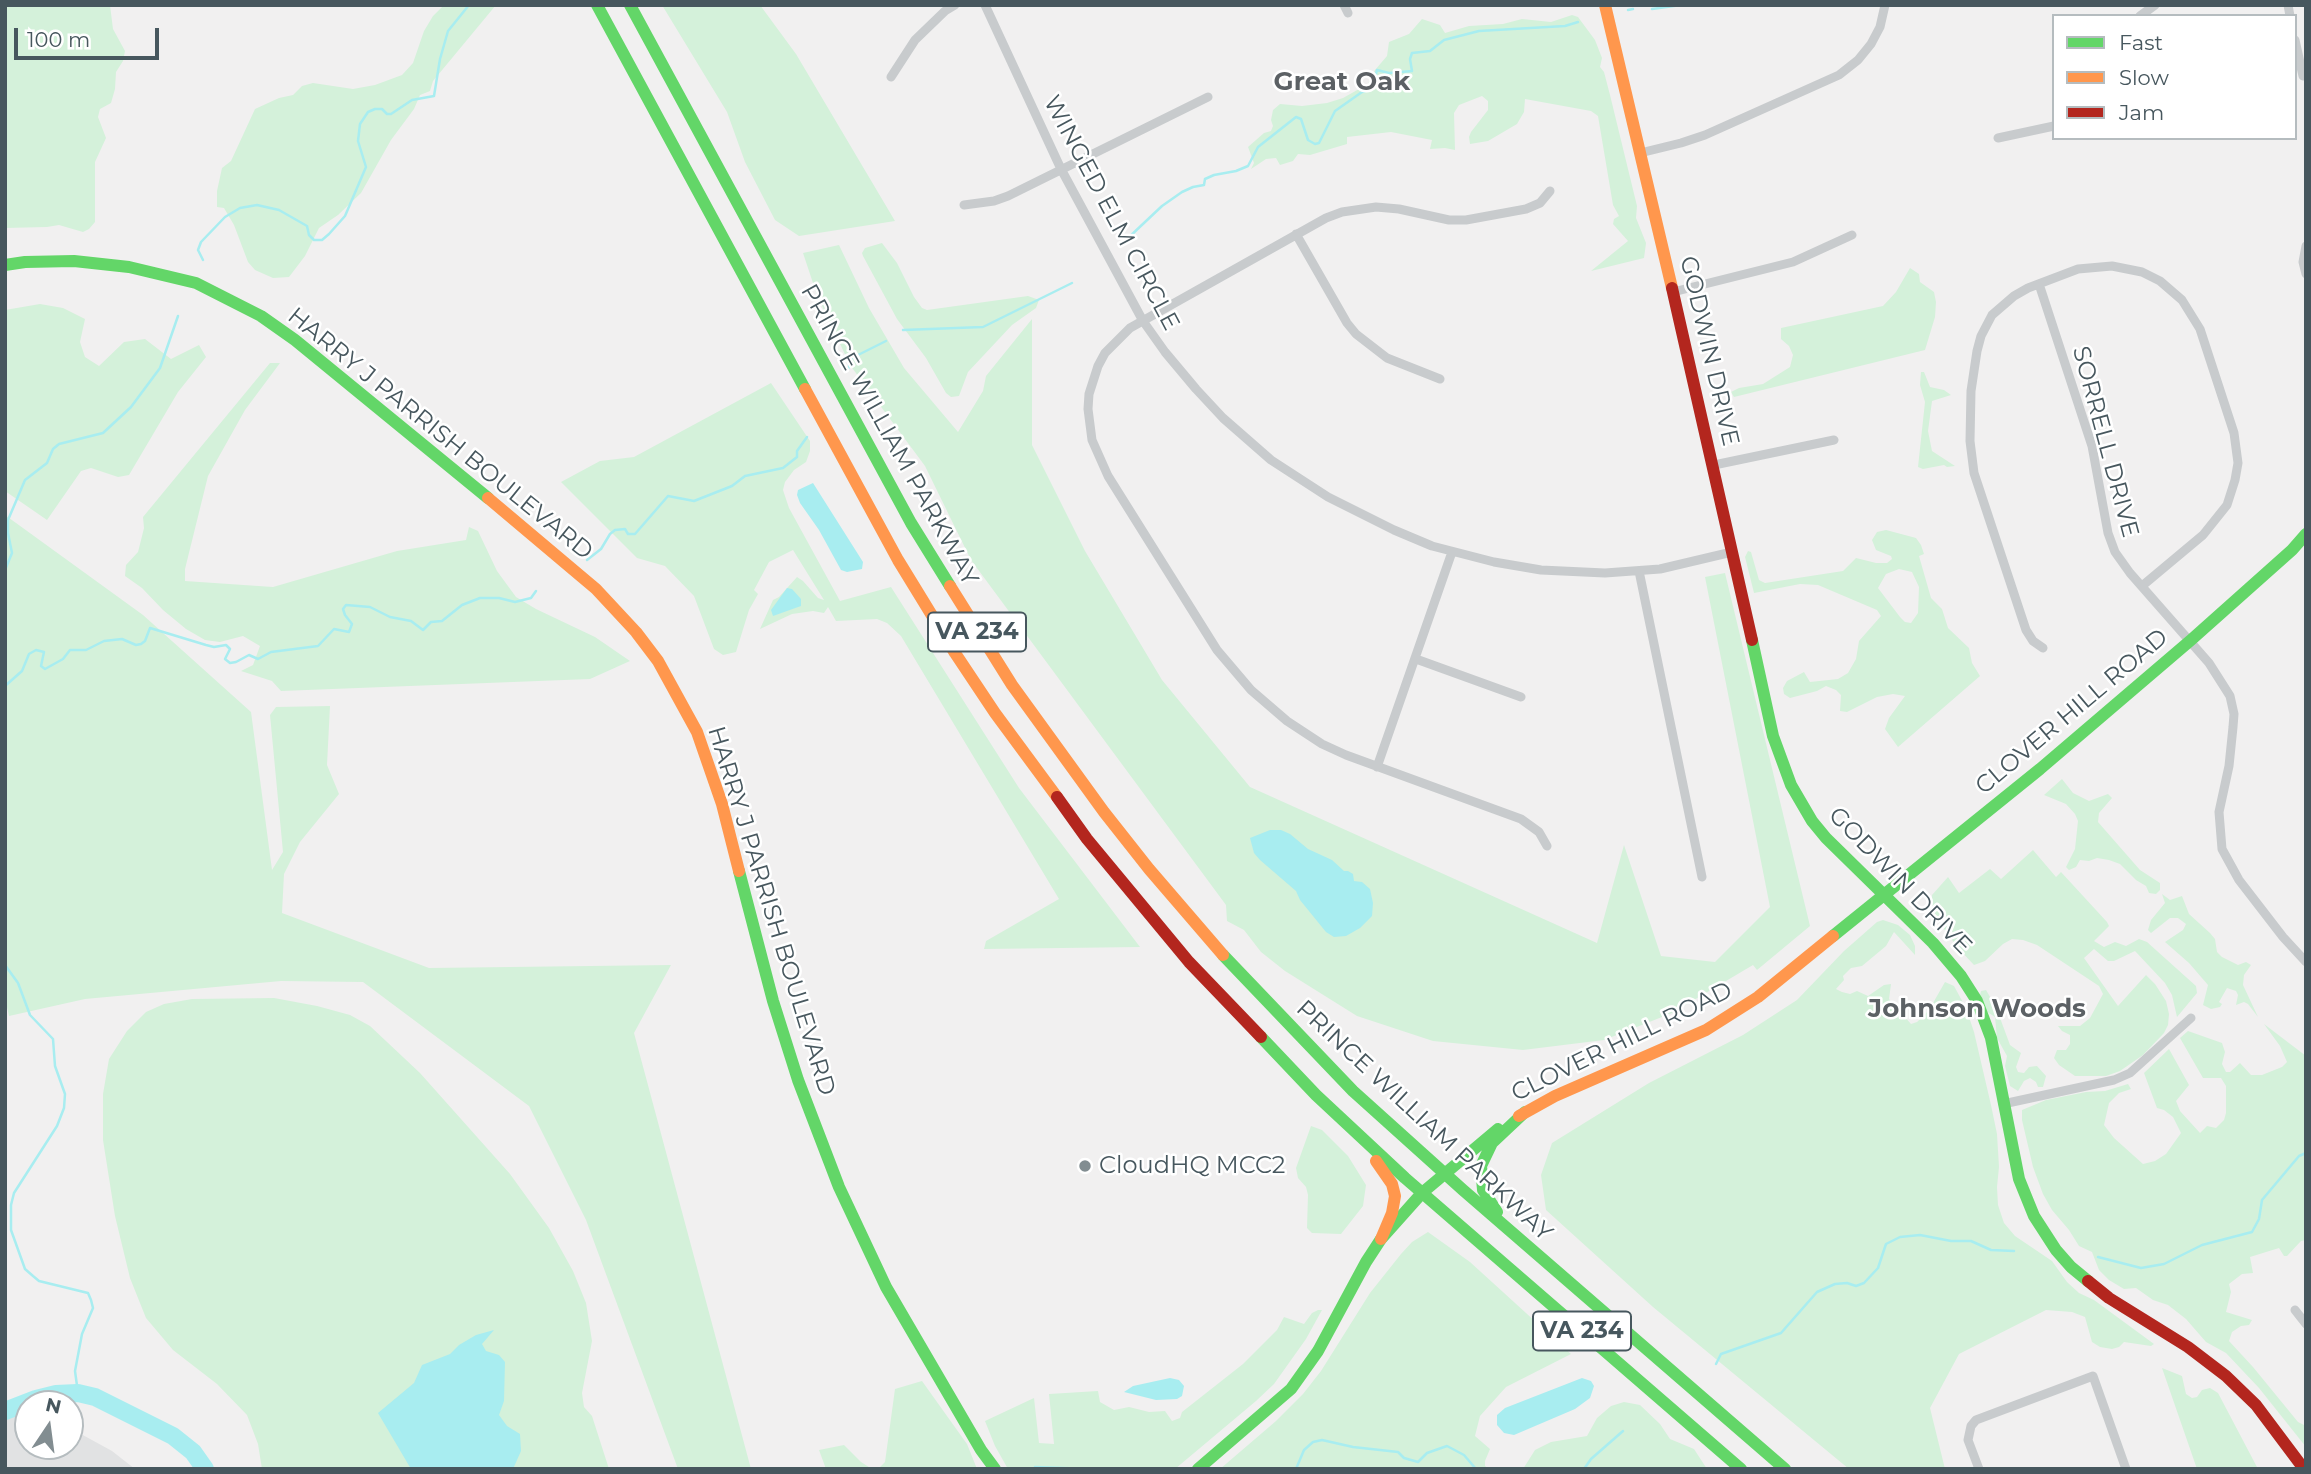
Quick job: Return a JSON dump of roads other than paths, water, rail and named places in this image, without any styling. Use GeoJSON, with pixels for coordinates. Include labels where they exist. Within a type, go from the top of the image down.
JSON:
{"type":"FeatureCollection","features":[{"type":"Feature","properties":{"kind":"main road","name":"PRINCE WILLIAM PARKWAY"},"geometry":{"type":"LineString","coordinates":[[597,5],[871,512],[961,663],[1024,755],[1130,893],[1250,1029],[1351,1128],[1422,1193],[1741,1469]]}},
{"type":"Feature","properties":{"kind":"main road","name":"PRINCE WILLIAM PARKWAY"},"geometry":{"type":"LineString","coordinates":[[630,5],[911,523],[1012,685],[1104,813],[1195,924],[1353,1091],[1786,1469]]}},
{"type":"Feature","properties":{"kind":"main road","name":"GODWIN DRIVE"},"geometry":{"type":"LineString","coordinates":[[1605,5],[1782,766],[1812,821],[1850,863],[1945,956],[1977,1001],[1991,1038],[2015,1162],[2025,1196],[2056,1250],[2071,1267],[2109,1298],[2188,1347],[2226,1376],[2256,1405],[2304,1469]]}},
{"type":"Feature","properties":{"kind":"main road","name":"HARRY J PARRISH BOULEVARD"},"geometry":{"type":"LineString","coordinates":[[5,265],[62,261],[129,267],[196,284],[261,316],[295,340],[574,570],[596,589],[636,632],[658,661],[697,732],[722,804],[774,1001],[798,1080],[839,1188],[886,1287],[981,1450],[995,1469]]}},
{"type":"Feature","properties":{"kind":"main road","name":"CLOVER HILL ROAD"},"geometry":{"type":"LineString","coordinates":[[1198,1469],[1268,1411],[1306,1370],[1381,1239],[1422,1193],[1444,1173],[1500,1127],[1525,1112],[1555,1096],[1676,1045],[1758,997],[2040,769],[2191,640],[2292,550],[2306,534]]}},
{"type":"Feature","properties":{"kind":"main road"},"geometry":{"type":"LineString","coordinates":[[1508,1229],[1483,1190],[1480,1182],[1481,1166],[1492,1143],[1525,1112]]}},
{"type":"Feature","properties":{"kind":"main road"},"geometry":{"type":"LineString","coordinates":[[1351,1128],[1384,1171],[1394,1190],[1394,1204],[1381,1239]]}},
{"type":"Feature","properties":{"kind":"street"},"geometry":{"type":"LineString","coordinates":[[891,77],[915,40],[955,5]]}},
{"type":"Feature","properties":{"kind":"street","name":"WINGED ELM CIRCLE"},"geometry":{"type":"LineString","coordinates":[[985,5],[1060,169],[1143,321],[1196,389],[1223,418],[1271,460],[1328,498],[1364,517],[1432,546],[1494,562],[1541,570],[1605,573],[1687,564],[1732,552]]}},
{"type":"Feature","properties":{"kind":"street"},"geometry":{"type":"LineString","coordinates":[[1640,153],[1705,135],[1839,75],[1858,60],[1871,44],[1880,27],[1885,5]]}},
{"type":"Feature","properties":{"kind":"street"},"geometry":{"type":"LineString","coordinates":[[2297,52],[2301,77]]}},
{"type":"Feature","properties":{"kind":"street"},"geometry":{"type":"LineString","coordinates":[[964,205],[994,201],[1208,97]]}},
{"type":"Feature","properties":{"kind":"street"},"geometry":{"type":"LineString","coordinates":[[1998,138],[2052,126]]}},
{"type":"Feature","properties":{"kind":"street"},"geometry":{"type":"LineString","coordinates":[[1547,846],[1539,832],[1521,819],[1346,755],[1304,733],[1251,690],[1217,650],[1108,476],[1092,440],[1088,422],[1089,394],[1098,366],[1105,353],[1118,339],[1143,321],[1326,218],[1359,209],[1399,209],[1433,217],[1465,220],[1526,209],[1540,203],[1550,191]]}},
{"type":"Feature","properties":{"kind":"street"},"geometry":{"type":"LineString","coordinates":[[1296,234],[1356,334],[1387,358],[1440,379]]}},
{"type":"Feature","properties":{"kind":"street"},"geometry":{"type":"LineString","coordinates":[[1673,292],[1793,262],[1852,235]]}},
{"type":"Feature","properties":{"kind":"street"},"geometry":{"type":"LineString","coordinates":[[2306,246],[2303,262],[2306,274]]}},
{"type":"Feature","properties":{"kind":"street"},"geometry":{"type":"LineString","coordinates":[[2043,648],[2028,635],[1974,474],[1969,421],[1977,351],[1986,326],[2004,304],[2062,274],[2095,266],[2112,266],[2142,272],[2160,281],[2182,300],[2200,329],[2234,433],[2238,463],[2227,505],[2212,526],[2142,586]]}},
{"type":"Feature","properties":{"kind":"street","name":"SORRELL DRIVE"},"geometry":{"type":"LineString","coordinates":[[2039,284],[2092,446],[2108,533],[2115,552],[2191,640],[2226,687],[2234,714],[2229,766],[2219,812],[2222,849],[2239,880],[2306,962]]}},
{"type":"Feature","properties":{"kind":"street"},"geometry":{"type":"LineString","coordinates":[[1714,466],[1834,440]]}},
{"type":"Feature","properties":{"kind":"street"},"geometry":{"type":"LineString","coordinates":[[1377,767],[1452,552]]}},
{"type":"Feature","properties":{"kind":"street"},"geometry":{"type":"LineString","coordinates":[[1639,571],[1702,877]]}},
{"type":"Feature","properties":{"kind":"street"},"geometry":{"type":"LineString","coordinates":[[1416,659],[1521,697]]}},
{"type":"Feature","properties":{"kind":"street"},"geometry":{"type":"LineString","coordinates":[[2003,1104],[2113,1080],[2130,1073],[2191,1018]]}},
{"type":"Feature","properties":{"kind":"street"},"geometry":{"type":"LineString","coordinates":[[2295,1310],[2306,1324]]}},
{"type":"Feature","properties":{"kind":"street"},"geometry":{"type":"LineString","coordinates":[[1979,1469],[1968,1440],[1971,1426],[1976,1420],[2092,1376],[2126,1469]]}},
{"type":"Feature","properties":{"kind":"water"},"geometry":{"type":"Polygon","coordinates":[[[813,483],[863,562],[862,569],[847,572],[841,570],[819,530],[800,503],[798,490],[813,483]]]}},
{"type":"Feature","properties":{"kind":"water"},"geometry":{"type":"Polygon","coordinates":[[[787,588],[792,589],[801,599],[801,606],[773,616],[771,610],[787,588]]]}},
{"type":"Feature","properties":{"kind":"water"},"geometry":{"type":"Polygon","coordinates":[[[1270,830],[1281,830],[1290,834],[1308,849],[1353,874],[1354,881],[1362,882],[1370,889],[1372,916],[1360,928],[1346,936],[1334,937],[1326,932],[1296,891],[1254,853],[1250,838],[1270,830]]]}},
{"type":"Feature","properties":{"kind":"water"},"geometry":{"type":"Polygon","coordinates":[[[494,1330],[482,1344],[486,1351],[499,1355],[505,1362],[504,1401],[499,1415],[507,1426],[520,1434],[521,1451],[513,1469],[411,1469],[378,1413],[414,1383],[422,1365],[450,1354],[476,1335],[494,1330]]]}},
{"type":"Feature","properties":{"kind":"water"},"geometry":{"type":"Polygon","coordinates":[[[1170,1378],[1179,1380],[1184,1386],[1182,1396],[1177,1399],[1156,1400],[1124,1392],[1133,1386],[1170,1378]]]}},
{"type":"Feature","properties":{"kind":"water"},"geometry":{"type":"Polygon","coordinates":[[[1582,1378],[1591,1381],[1594,1386],[1590,1398],[1575,1409],[1514,1435],[1504,1433],[1497,1425],[1497,1415],[1505,1408],[1582,1378]]]}},
{"type":"Feature","properties":{"kind":"waterway"},"geometry":{"type":"LineString","coordinates":[[203,260],[198,250],[201,242],[225,217],[240,208],[257,205],[279,210],[307,226],[309,235],[314,240],[322,240],[329,234],[345,216],[366,167],[358,141],[360,124],[368,112],[375,109],[391,114],[412,100],[434,96],[448,31],[469,5]]}},
{"type":"Feature","properties":{"kind":"waterway"},"geometry":{"type":"LineString","coordinates":[[1652,9],[1681,5]]}},
{"type":"Feature","properties":{"kind":"waterway"},"geometry":{"type":"LineString","coordinates":[[1628,10],[1633,9]]}},
{"type":"Feature","properties":{"kind":"waterway"},"geometry":{"type":"LineString","coordinates":[[1127,239],[1162,206],[1182,192],[1204,185],[1205,179],[1214,175],[1248,166],[1258,147],[1296,117],[1301,119],[1308,140],[1319,143],[1335,111],[1362,92],[1372,89],[1377,70],[1389,73],[1412,71],[1412,53],[1430,51],[1444,40],[1479,31],[1565,26],[1578,22]]}},
{"type":"Feature","properties":{"kind":"waterway"},"geometry":{"type":"LineString","coordinates":[[903,330],[983,327],[1072,283]]}},
{"type":"Feature","properties":{"kind":"waterway"},"geometry":{"type":"LineString","coordinates":[[5,570],[12,553],[8,520],[25,480],[47,463],[53,449],[59,444],[103,433],[131,407],[160,368],[178,316]]}},
{"type":"Feature","properties":{"kind":"waterway"},"geometry":{"type":"LineString","coordinates":[[848,369],[852,358],[886,341]]}},
{"type":"Feature","properties":{"kind":"waterway"},"geometry":{"type":"LineString","coordinates":[[587,560],[601,549],[615,530],[625,529],[628,534],[635,534],[668,496],[694,501],[732,486],[745,476],[783,468],[797,457],[797,451],[807,437]]}},
{"type":"Feature","properties":{"kind":"waterway"},"geometry":{"type":"LineString","coordinates":[[5,686],[22,671],[29,654],[36,650],[44,652],[41,666],[45,669],[63,659],[70,650],[86,650],[104,641],[122,639],[136,645],[141,644],[150,628],[214,647],[226,645],[230,649],[225,659],[230,663],[249,655],[258,659],[271,652],[318,646],[334,629],[349,632],[352,624],[343,609],[346,605],[370,607],[390,617],[411,621],[423,630],[431,622],[442,621],[462,605],[480,598],[499,598],[515,602],[531,598],[536,591]]}},
{"type":"Feature","properties":{"kind":"waterway"},"geometry":{"type":"LineString","coordinates":[[5,965],[18,983],[30,1015],[53,1039],[55,1066],[65,1094],[64,1108],[57,1126],[14,1193],[11,1230],[25,1269],[39,1281],[88,1293],[91,1300],[93,1308],[82,1334],[75,1371],[78,1390]]}},
{"type":"Feature","properties":{"kind":"waterway"},"geometry":{"type":"LineString","coordinates":[[2098,1257],[2141,1268],[2164,1264],[2202,1245],[2252,1232],[2259,1219],[2262,1200],[2299,1156],[2306,1153]]}},
{"type":"Feature","properties":{"kind":"waterway"},"geometry":{"type":"LineString","coordinates":[[1716,1364],[1721,1354],[1781,1333],[1817,1292],[1835,1284],[1847,1283],[1856,1286],[1864,1283],[1878,1268],[1886,1244],[1900,1237],[1920,1235],[1951,1241],[1971,1241],[1991,1250],[2014,1251]]}},
{"type":"Feature","properties":{"kind":"waterway"},"geometry":{"type":"LineString","coordinates":[[5,1411],[56,1394],[78,1393],[95,1397],[173,1436],[193,1452],[205,1469]]}},
{"type":"Feature","properties":{"kind":"waterway"},"geometry":{"type":"LineString","coordinates":[[1584,1469],[1591,1459],[1623,1431]]}},
{"type":"Feature","properties":{"kind":"waterway"},"geometry":{"type":"LineString","coordinates":[[1296,1469],[1304,1450],[1313,1442],[1322,1440],[1398,1452],[1404,1458],[1418,1462],[1427,1453],[1447,1446],[1464,1455],[1476,1469]]}},
{"type":"Feature","properties":{"kind":"waterway"},"geometry":{"type":"LineString","coordinates":[[1035,1467],[1090,1469]]}},
{"type":"Feature","properties":{"kind":"place","name":"CloudHQ MCC2"},"geometry":{"type":"Point","coordinates":[1085,1166]}},
{"type":"Feature","properties":{"kind":"district","name":"Great Oak"},"geometry":{"type":"Point","coordinates":[1342,82]}},
{"type":"Feature","properties":{"kind":"district","name":"Johnson Woods"},"geometry":{"type":"Point","coordinates":[1977,1009]}}]}
